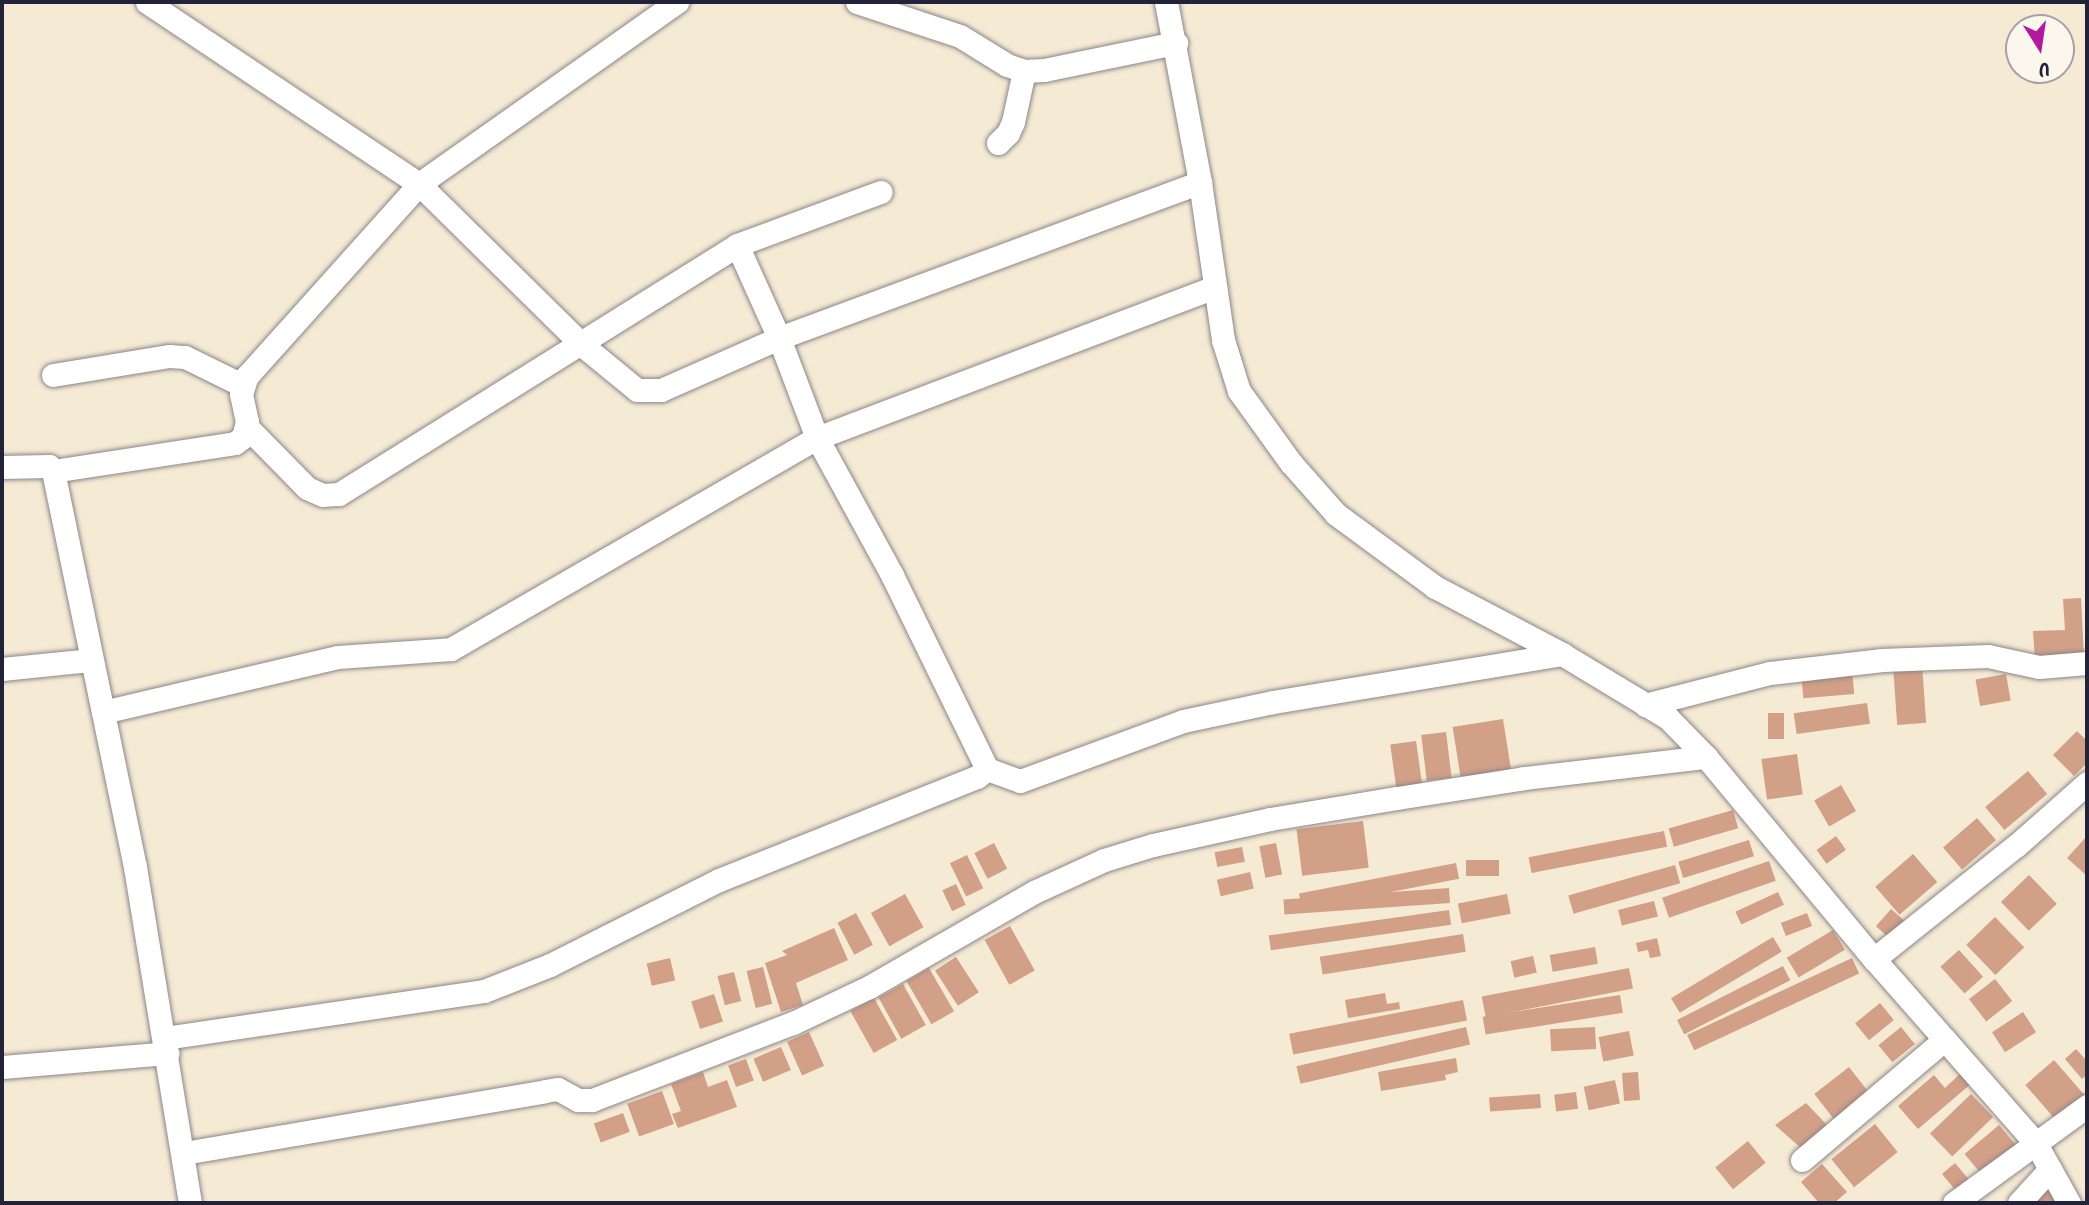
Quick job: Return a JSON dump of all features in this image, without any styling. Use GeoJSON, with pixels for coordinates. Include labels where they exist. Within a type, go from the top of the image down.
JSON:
{"type":"FeatureCollection","features":[{"type":"Feature","properties":{"kind":"street"},"geometry":{"type":"LineString","coordinates":[[147,2],[419,184],[581,344],[626,384],[649,392],[661,390],[779,338],[1200,181]]}},
{"type":"Feature","properties":{"kind":"street"},"geometry":{"type":"LineString","coordinates":[[677,2],[419,184],[242,385],[248,428],[307,488],[323,495],[339,494],[737,245],[880,192]]}},
{"type":"Feature","properties":{"kind":"street"},"geometry":{"type":"LineString","coordinates":[[857,2],[960,36],[1007,65],[1024,71],[1044,71],[1176,43]]}},
{"type":"Feature","properties":{"kind":"street"},"geometry":{"type":"LineString","coordinates":[[1166,2],[1176,43],[1200,181],[1223,340],[1239,391],[1291,463],[1336,514],[1435,587],[1562,654],[1668,718],[1706,757],[1874,959],[2035,1142],[2069,1203]]}},
{"type":"Feature","properties":{"kind":"street"},"geometry":{"type":"LineString","coordinates":[[998,143],[1008,133],[1013,122],[1024,71]]}},
{"type":"Feature","properties":{"kind":"street"},"geometry":{"type":"LineString","coordinates":[[737,245],[779,338],[817,438],[892,575],[987,769],[1020,781],[1106,746],[1182,721],[1273,702],[1562,654]]}},
{"type":"Feature","properties":{"kind":"street"},"geometry":{"type":"LineString","coordinates":[[103,712],[338,657],[450,649],[817,438],[1215,287]]}},
{"type":"Feature","properties":{"kind":"street"},"geometry":{"type":"LineString","coordinates":[[53,375],[169,356],[185,357],[242,385]]}},
{"type":"Feature","properties":{"kind":"street"},"geometry":{"type":"LineString","coordinates":[[53,471],[234,443],[243,437],[248,428]]}},
{"type":"Feature","properties":{"kind":"street"},"geometry":{"type":"LineString","coordinates":[[2,467],[49,466],[53,471],[135,867],[184,1153],[190,1203]]}},
{"type":"Feature","properties":{"kind":"street"},"geometry":{"type":"LineString","coordinates":[[1645,705],[1770,673],[1882,660],[1988,656],[2039,667],[2087,663]]}},
{"type":"Feature","properties":{"kind":"street"},"geometry":{"type":"LineString","coordinates":[[2,668],[90,660]]}},
{"type":"Feature","properties":{"kind":"street"},"geometry":{"type":"LineString","coordinates":[[184,1153],[558,1089],[578,1100],[592,1100],[793,1023],[869,987],[1034,892],[1104,860],[1153,845],[1270,818],[1524,778],[1706,757]]}},
{"type":"Feature","properties":{"kind":"street"},"geometry":{"type":"LineString","coordinates":[[2,1067],[166,1046],[484,991],[550,965],[719,880],[976,777],[987,769]]}},
{"type":"Feature","properties":{"kind":"street"},"geometry":{"type":"LineString","coordinates":[[1874,959],[2017,845],[2087,783]]}},
{"type":"Feature","properties":{"kind":"street"},"geometry":{"type":"LineString","coordinates":[[1802,1160],[1945,1039]]}},
{"type":"Feature","properties":{"kind":"street"},"geometry":{"type":"LineString","coordinates":[[1954,1203],[2087,1106]]}},
{"type":"Feature","properties":{"kind":"street"},"geometry":{"type":"LineString","coordinates":[[2018,1203],[2050,1169]]}},
{"type":"Feature","properties":{"kind":"building"},"geometry":{"type":"Polygon","coordinates":[[[2081,598],[2084,657],[2035,660],[2033,631],[2065,630],[2063,599],[2081,598]]]}},
{"type":"Feature","properties":{"kind":"building"},"geometry":{"type":"Polygon","coordinates":[[[1922,664],[1926,723],[1897,725],[1893,666],[1922,664]]]}},
{"type":"Feature","properties":{"kind":"building"},"geometry":{"type":"Polygon","coordinates":[[[1852,669],[1854,694],[1803,698],[1801,673],[1852,669]]]}},
{"type":"Feature","properties":{"kind":"building"},"geometry":{"type":"Polygon","coordinates":[[[2006,674],[2011,701],[1980,706],[1975,679],[2006,674]]]}},
{"type":"Feature","properties":{"kind":"building"},"geometry":{"type":"Polygon","coordinates":[[[1867,703],[1870,724],[1797,734],[1794,713],[1867,703]]]}},
{"type":"Feature","properties":{"kind":"building"},"geometry":{"type":"Polygon","coordinates":[[[1768,713],[1784,713],[1784,739],[1768,739],[1768,713]]]}},
{"type":"Feature","properties":{"kind":"building"},"geometry":{"type":"Polygon","coordinates":[[[1503,719],[1511,770],[1461,778],[1453,727],[1503,719]]]}},
{"type":"Feature","properties":{"kind":"building"},"geometry":{"type":"Polygon","coordinates":[[[2077,731],[2087,741],[2087,763],[2074,776],[2053,755],[2077,731]]]}},
{"type":"Feature","properties":{"kind":"building"},"geometry":{"type":"Polygon","coordinates":[[[1446,732],[1452,778],[1427,781],[1421,735],[1446,732]]]}},
{"type":"Feature","properties":{"kind":"building"},"geometry":{"type":"Polygon","coordinates":[[[1416,741],[1422,784],[1396,787],[1390,745],[1416,741]]]}},
{"type":"Feature","properties":{"kind":"building"},"geometry":{"type":"Polygon","coordinates":[[[1797,754],[1803,795],[1767,800],[1761,759],[1797,754]]]}},
{"type":"Feature","properties":{"kind":"building"},"geometry":{"type":"Polygon","coordinates":[[[2028,771],[2047,794],[2004,830],[1985,807],[2028,771]]]}},
{"type":"Feature","properties":{"kind":"building"},"geometry":{"type":"Polygon","coordinates":[[[1841,785],[1856,811],[1829,826],[1814,800],[1841,785]]]}},
{"type":"Feature","properties":{"kind":"building"},"geometry":{"type":"Polygon","coordinates":[[[1733,810],[1738,828],[1674,847],[1669,828],[1733,810]]]}},
{"type":"Feature","properties":{"kind":"building"},"geometry":{"type":"Polygon","coordinates":[[[1977,818],[1996,840],[1962,869],[1943,848],[1977,818]]]}},
{"type":"Feature","properties":{"kind":"building"},"geometry":{"type":"Polygon","coordinates":[[[1363,821],[1369,868],[1302,876],[1296,829],[1363,821]]]}},
{"type":"Feature","properties":{"kind":"building"},"geometry":{"type":"Polygon","coordinates":[[[1664,831],[1667,847],[1532,873],[1529,857],[1664,831]]]}},
{"type":"Feature","properties":{"kind":"building"},"geometry":{"type":"Polygon","coordinates":[[[1836,836],[1846,850],[1827,864],[1817,850],[1836,836]]]}},
{"type":"Feature","properties":{"kind":"building"},"geometry":{"type":"Polygon","coordinates":[[[2087,836],[2087,876],[2067,858],[2087,836]]]}},
{"type":"Feature","properties":{"kind":"building"},"geometry":{"type":"Polygon","coordinates":[[[1749,840],[1754,856],[1683,878],[1678,862],[1749,840]]]}},
{"type":"Feature","properties":{"kind":"building"},"geometry":{"type":"Polygon","coordinates":[[[994,843],[1007,869],[988,879],[974,853],[994,843]]]}},
{"type":"Feature","properties":{"kind":"building"},"geometry":{"type":"Polygon","coordinates":[[[1276,843],[1282,874],[1265,878],[1259,846],[1276,843]]]}},
{"type":"Feature","properties":{"kind":"building"},"geometry":{"type":"Polygon","coordinates":[[[1242,847],[1245,862],[1217,867],[1215,852],[1242,847]]]}},
{"type":"Feature","properties":{"kind":"building"},"geometry":{"type":"Polygon","coordinates":[[[1913,854],[1937,882],[1900,915],[1875,887],[1913,854]]]}},
{"type":"Feature","properties":{"kind":"building"},"geometry":{"type":"Polygon","coordinates":[[[967,855],[983,888],[966,897],[950,863],[967,855]]]}},
{"type":"Feature","properties":{"kind":"building"},"geometry":{"type":"Polygon","coordinates":[[[1466,860],[1499,860],[1499,876],[1466,876],[1466,860]]]}},
{"type":"Feature","properties":{"kind":"building"},"geometry":{"type":"Polygon","coordinates":[[[1769,861],[1776,881],[1669,918],[1662,898],[1769,861]]]}},
{"type":"Feature","properties":{"kind":"building"},"geometry":{"type":"Polygon","coordinates":[[[1456,863],[1459,879],[1302,909],[1299,894],[1456,863]]]}},
{"type":"Feature","properties":{"kind":"building"},"geometry":{"type":"Polygon","coordinates":[[[1675,865],[1680,883],[1574,914],[1568,896],[1675,865]]]}},
{"type":"Feature","properties":{"kind":"building"},"geometry":{"type":"Polygon","coordinates":[[[1250,872],[1254,889],[1221,896],[1217,880],[1250,872]]]}},
{"type":"Feature","properties":{"kind":"building"},"geometry":{"type":"Polygon","coordinates":[[[2029,875],[2057,904],[2029,931],[2001,902],[2029,875]]]}},
{"type":"Feature","properties":{"kind":"building"},"geometry":{"type":"Polygon","coordinates":[[[956,884],[966,905],[952,911],[942,890],[956,884]]]}},
{"type":"Feature","properties":{"kind":"building"},"geometry":{"type":"Polygon","coordinates":[[[1449,888],[1450,903],[1284,915],[1283,900],[1449,888]]]}},
{"type":"Feature","properties":{"kind":"building"},"geometry":{"type":"Polygon","coordinates":[[[1778,892],[1784,905],[1741,925],[1735,912],[1778,892]]]}},
{"type":"Feature","properties":{"kind":"building"},"geometry":{"type":"Polygon","coordinates":[[[905,894],[923,927],[889,946],[871,913],[905,894]]]}},
{"type":"Feature","properties":{"kind":"building"},"geometry":{"type":"Polygon","coordinates":[[[1507,894],[1511,914],[1462,923],[1458,904],[1507,894]]]}},
{"type":"Feature","properties":{"kind":"building"},"geometry":{"type":"Polygon","coordinates":[[[1654,901],[1658,917],[1622,925],[1618,910],[1654,901]]]}},
{"type":"Feature","properties":{"kind":"building"},"geometry":{"type":"Polygon","coordinates":[[[1891,909],[1907,923],[1892,940],[1876,926],[1891,909]]]}},
{"type":"Feature","properties":{"kind":"building"},"geometry":{"type":"Polygon","coordinates":[[[1449,910],[1451,925],[1271,950],[1269,935],[1449,910]]]}},
{"type":"Feature","properties":{"kind":"building"},"geometry":{"type":"Polygon","coordinates":[[[856,913],[873,945],[854,955],[837,923],[856,913]]]}},
{"type":"Feature","properties":{"kind":"building"},"geometry":{"type":"Polygon","coordinates":[[[1807,913],[1812,926],[1786,936],[1781,923],[1807,913]]]}},
{"type":"Feature","properties":{"kind":"building"},"geometry":{"type":"Polygon","coordinates":[[[1995,917],[2024,947],[1995,975],[1966,945],[1995,917]]]}},
{"type":"Feature","properties":{"kind":"building"},"geometry":{"type":"Polygon","coordinates":[[[1010,926],[1035,971],[1009,985],[985,940],[1010,926]]]}},
{"type":"Feature","properties":{"kind":"building"},"geometry":{"type":"Polygon","coordinates":[[[834,928],[848,960],[796,983],[803,1005],[781,1012],[765,963],[787,955],[782,951],[834,928]]]}},
{"type":"Feature","properties":{"kind":"building"},"geometry":{"type":"Polygon","coordinates":[[[1833,930],[1845,950],[1799,978],[1787,958],[1833,930]]]}},
{"type":"Feature","properties":{"kind":"building"},"geometry":{"type":"Polygon","coordinates":[[[1463,934],[1466,952],[1323,974],[1320,957],[1463,934]]]}},
{"type":"Feature","properties":{"kind":"building"},"geometry":{"type":"Polygon","coordinates":[[[1773,937],[1782,952],[1680,1013],[1671,998],[1773,937]]]}},
{"type":"Feature","properties":{"kind":"building"},"geometry":{"type":"Polygon","coordinates":[[[1657,938],[1661,956],[1650,958],[1648,950],[1638,952],[1636,943],[1657,938]]]}},
{"type":"Feature","properties":{"kind":"building"},"geometry":{"type":"Polygon","coordinates":[[[1595,947],[1598,964],[1553,972],[1550,955],[1595,947]]]}},
{"type":"Feature","properties":{"kind":"building"},"geometry":{"type":"Polygon","coordinates":[[[1959,950],[1983,977],[1965,993],[1940,967],[1959,950]]]}},
{"type":"Feature","properties":{"kind":"building"},"geometry":{"type":"Polygon","coordinates":[[[1533,956],[1537,973],[1514,978],[1511,961],[1533,956]]]}},
{"type":"Feature","properties":{"kind":"building"},"geometry":{"type":"Polygon","coordinates":[[[956,957],[979,992],[958,1006],[935,971],[956,957]]]}},
{"type":"Feature","properties":{"kind":"building"},"geometry":{"type":"Polygon","coordinates":[[[670,958],[675,980],[652,986],[647,963],[670,958]]]}},
{"type":"Feature","properties":{"kind":"building"},"geometry":{"type":"Polygon","coordinates":[[[1852,958],[1859,973],[1694,1050],[1687,1035],[1852,958]]]}},
{"type":"Feature","properties":{"kind":"building"},"geometry":{"type":"Polygon","coordinates":[[[1783,966],[1790,980],[1684,1034],[1677,1020],[1783,966]]]}},
{"type":"Feature","properties":{"kind":"building"},"geometry":{"type":"Polygon","coordinates":[[[763,967],[772,1004],[756,1008],[747,971],[763,967]]]}},
{"type":"Feature","properties":{"kind":"building"},"geometry":{"type":"Polygon","coordinates":[[[929,968],[954,1011],[931,1024],[906,981],[929,968]]]}},
{"type":"Feature","properties":{"kind":"building"},"geometry":{"type":"Polygon","coordinates":[[[1629,968],[1633,989],[1486,1017],[1482,997],[1629,968]]]}},
{"type":"Feature","properties":{"kind":"building"},"geometry":{"type":"Polygon","coordinates":[[[734,972],[741,1001],[725,1005],[718,976],[734,972]]]}},
{"type":"Feature","properties":{"kind":"building"},"geometry":{"type":"Polygon","coordinates":[[[1995,979],[2012,1001],[1986,1021],[1969,999],[1995,979]]]}},
{"type":"Feature","properties":{"kind":"building"},"geometry":{"type":"Polygon","coordinates":[[[903,984],[926,1025],[901,1039],[879,998],[903,984]]]}},
{"type":"Feature","properties":{"kind":"building"},"geometry":{"type":"Polygon","coordinates":[[[1385,993],[1387,1004],[1399,1002],[1400,1009],[1348,1018],[1345,1000],[1385,993]]]}},
{"type":"Feature","properties":{"kind":"building"},"geometry":{"type":"Polygon","coordinates":[[[714,994],[723,1022],[700,1029],[691,1001],[714,994]]]}},
{"type":"Feature","properties":{"kind":"building"},"geometry":{"type":"Polygon","coordinates":[[[1620,995],[1623,1013],[1486,1035],[1483,1017],[1620,995]]]}},
{"type":"Feature","properties":{"kind":"building"},"geometry":{"type":"Polygon","coordinates":[[[874,998],[897,1040],[874,1053],[850,1011],[874,998]]]}},
{"type":"Feature","properties":{"kind":"building"},"geometry":{"type":"Polygon","coordinates":[[[1463,1000],[1467,1021],[1293,1054],[1289,1034],[1463,1000]]]}},
{"type":"Feature","properties":{"kind":"building"},"geometry":{"type":"Polygon","coordinates":[[[1880,1003],[1894,1020],[1869,1040],[1855,1023],[1880,1003]]]}},
{"type":"Feature","properties":{"kind":"building"},"geometry":{"type":"Polygon","coordinates":[[[2023,1012],[2036,1032],[2005,1052],[1992,1032],[2023,1012]]]}},
{"type":"Feature","properties":{"kind":"building"},"geometry":{"type":"Polygon","coordinates":[[[1466,1027],[1470,1045],[1301,1084],[1296,1066],[1466,1027]]]}},
{"type":"Feature","properties":{"kind":"building"},"geometry":{"type":"Polygon","coordinates":[[[1595,1027],[1596,1049],[1551,1051],[1550,1029],[1595,1027]]]}},
{"type":"Feature","properties":{"kind":"building"},"geometry":{"type":"Polygon","coordinates":[[[1901,1027],[1915,1044],[1892,1062],[1878,1045],[1901,1027]]]}},
{"type":"Feature","properties":{"kind":"building"},"geometry":{"type":"Polygon","coordinates":[[[1629,1031],[1634,1056],[1603,1061],[1599,1037],[1629,1031]]]}},
{"type":"Feature","properties":{"kind":"building"},"geometry":{"type":"Polygon","coordinates":[[[809,1032],[824,1066],[802,1076],[787,1042],[809,1032]]]}},
{"type":"Feature","properties":{"kind":"building"},"geometry":{"type":"Polygon","coordinates":[[[781,1047],[791,1070],[763,1082],[753,1059],[781,1047]]]}},
{"type":"Feature","properties":{"kind":"building"},"geometry":{"type":"Polygon","coordinates":[[[2076,1049],[2087,1061],[2087,1075],[2082,1079],[2065,1059],[2076,1049]]]}},
{"type":"Feature","properties":{"kind":"building"},"geometry":{"type":"Polygon","coordinates":[[[1456,1058],[1458,1072],[1445,1075],[1446,1080],[1381,1091],[1378,1072],[1456,1058]]]}},
{"type":"Feature","properties":{"kind":"building"},"geometry":{"type":"Polygon","coordinates":[[[746,1059],[754,1081],[736,1087],[728,1065],[746,1059]]]}},
{"type":"Feature","properties":{"kind":"building"},"geometry":{"type":"Polygon","coordinates":[[[2054,1060],[2087,1098],[2058,1123],[2025,1085],[2054,1060]]]}},
{"type":"Feature","properties":{"kind":"building"},"geometry":{"type":"Polygon","coordinates":[[[1849,1067],[1868,1091],[1833,1119],[1814,1094],[1849,1067]]]}},
{"type":"Feature","properties":{"kind":"building"},"geometry":{"type":"Polygon","coordinates":[[[703,1072],[708,1087],[727,1080],[737,1107],[678,1128],[672,1114],[681,1111],[671,1084],[703,1072]]]}},
{"type":"Feature","properties":{"kind":"building"},"geometry":{"type":"Polygon","coordinates":[[[1638,1072],[1640,1100],[1624,1101],[1622,1073],[1638,1072]]]}},
{"type":"Feature","properties":{"kind":"building"},"geometry":{"type":"Polygon","coordinates":[[[1962,1072],[1972,1083],[1918,1129],[1898,1106],[1934,1075],[1945,1088],[1962,1072]]]}},
{"type":"Feature","properties":{"kind":"building"},"geometry":{"type":"Polygon","coordinates":[[[1615,1080],[1620,1103],[1589,1110],[1584,1087],[1615,1080]]]}},
{"type":"Feature","properties":{"kind":"building"},"geometry":{"type":"Polygon","coordinates":[[[662,1091],[674,1124],[639,1137],[627,1104],[662,1091]]]}},
{"type":"Feature","properties":{"kind":"building"},"geometry":{"type":"Polygon","coordinates":[[[1576,1092],[1578,1109],[1556,1112],[1554,1095],[1576,1092]]]}},
{"type":"Feature","properties":{"kind":"building"},"geometry":{"type":"Polygon","coordinates":[[[1540,1094],[1541,1108],[1490,1112],[1489,1098],[1540,1094]]]}},
{"type":"Feature","properties":{"kind":"building"},"geometry":{"type":"Polygon","coordinates":[[[1971,1094],[1993,1117],[1952,1157],[1930,1134],[1971,1094]]]}},
{"type":"Feature","properties":{"kind":"building"},"geometry":{"type":"Polygon","coordinates":[[[1806,1103],[1829,1127],[1802,1149],[1775,1125],[1806,1103]]]}},
{"type":"Feature","properties":{"kind":"building"},"geometry":{"type":"Polygon","coordinates":[[[623,1113],[630,1132],[601,1142],[594,1124],[623,1113]]]}},
{"type":"Feature","properties":{"kind":"building"},"geometry":{"type":"Polygon","coordinates":[[[1875,1124],[1898,1152],[1854,1187],[1831,1159],[1875,1124]]]}},
{"type":"Feature","properties":{"kind":"building"},"geometry":{"type":"Polygon","coordinates":[[[1999,1125],[2018,1148],[1984,1177],[1965,1154],[1999,1125]]]}},
{"type":"Feature","properties":{"kind":"building"},"geometry":{"type":"Polygon","coordinates":[[[1748,1141],[1766,1163],[1733,1189],[1715,1167],[1748,1141]]]}},
{"type":"Feature","properties":{"kind":"building"},"geometry":{"type":"Polygon","coordinates":[[[1955,1163],[1974,1186],[1961,1197],[1942,1174],[1955,1163]]]}},
{"type":"Feature","properties":{"kind":"building"},"geometry":{"type":"Polygon","coordinates":[[[1822,1164],[1847,1192],[1834,1203],[1819,1203],[1801,1182],[1822,1164]]]}},
{"type":"Feature","properties":{"kind":"building"},"geometry":{"type":"Polygon","coordinates":[[[2050,1182],[2063,1198],[2056,1203],[2023,1203],[2050,1182]]]}}]}
